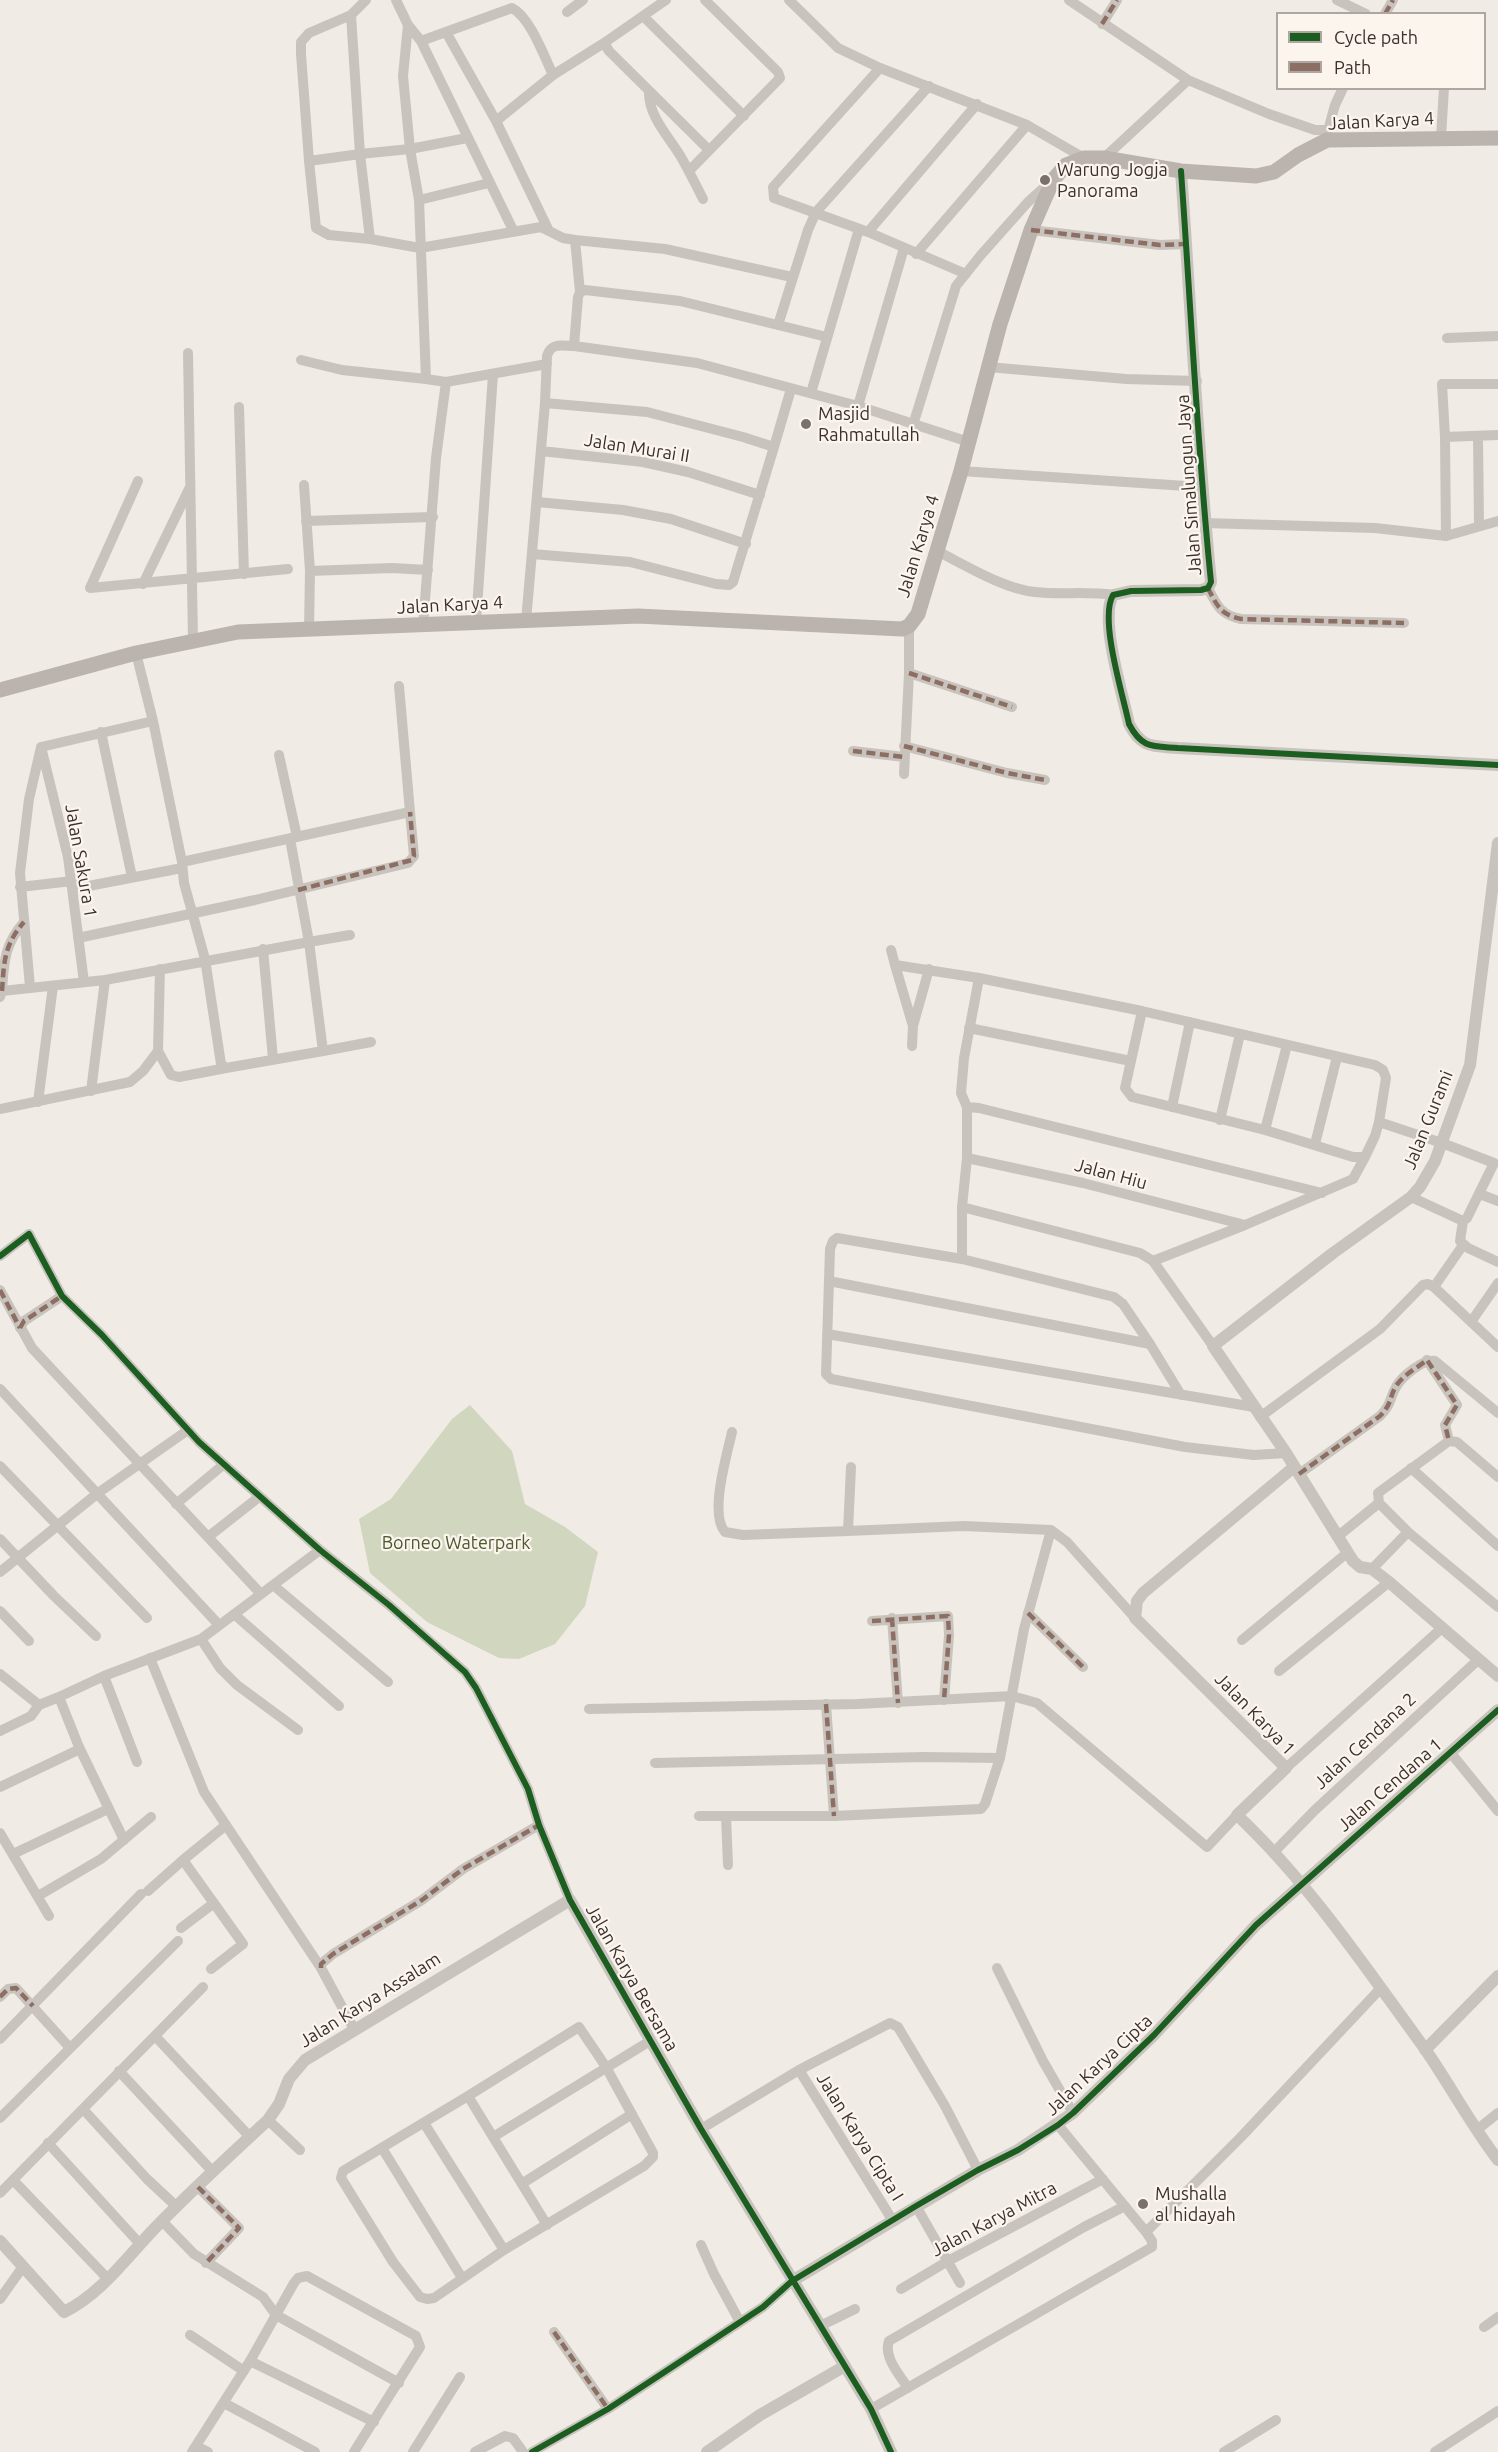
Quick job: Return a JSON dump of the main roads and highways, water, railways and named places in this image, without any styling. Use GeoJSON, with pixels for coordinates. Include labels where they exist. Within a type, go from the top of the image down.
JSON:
{"type":"FeatureCollection","features":[{"type":"Feature","properties":{"kind":"main road","name":"Jalan Karya 4"},"geometry":{"type":"LineString","coordinates":[[0,690],[136,653],[222,634],[638,616],[902,629],[909,626],[918,614],[961,471],[988,367],[1031,230],[1053,180],[1066,165],[1084,158],[1104,158],[1180,171],[1266,176],[1327,135],[1498,138]]}},
{"type":"Feature","properties":{"kind":"place","name":"Warung Jogja Panorama"},"geometry":{"type":"Point","coordinates":[1045,180]}},
{"type":"Feature","properties":{"kind":"place","name":"Masjid Rahmatullah"},"geometry":{"type":"Point","coordinates":[806,424]}},
{"type":"Feature","properties":{"kind":"place","name":"Mushalla al hidayah"},"geometry":{"type":"Point","coordinates":[1143,2204]}},
{"type":"Feature","properties":{"kind":"park label","name":"Borneo Waterpark"},"geometry":{"type":"Point","coordinates":[456,1543]}}]}
